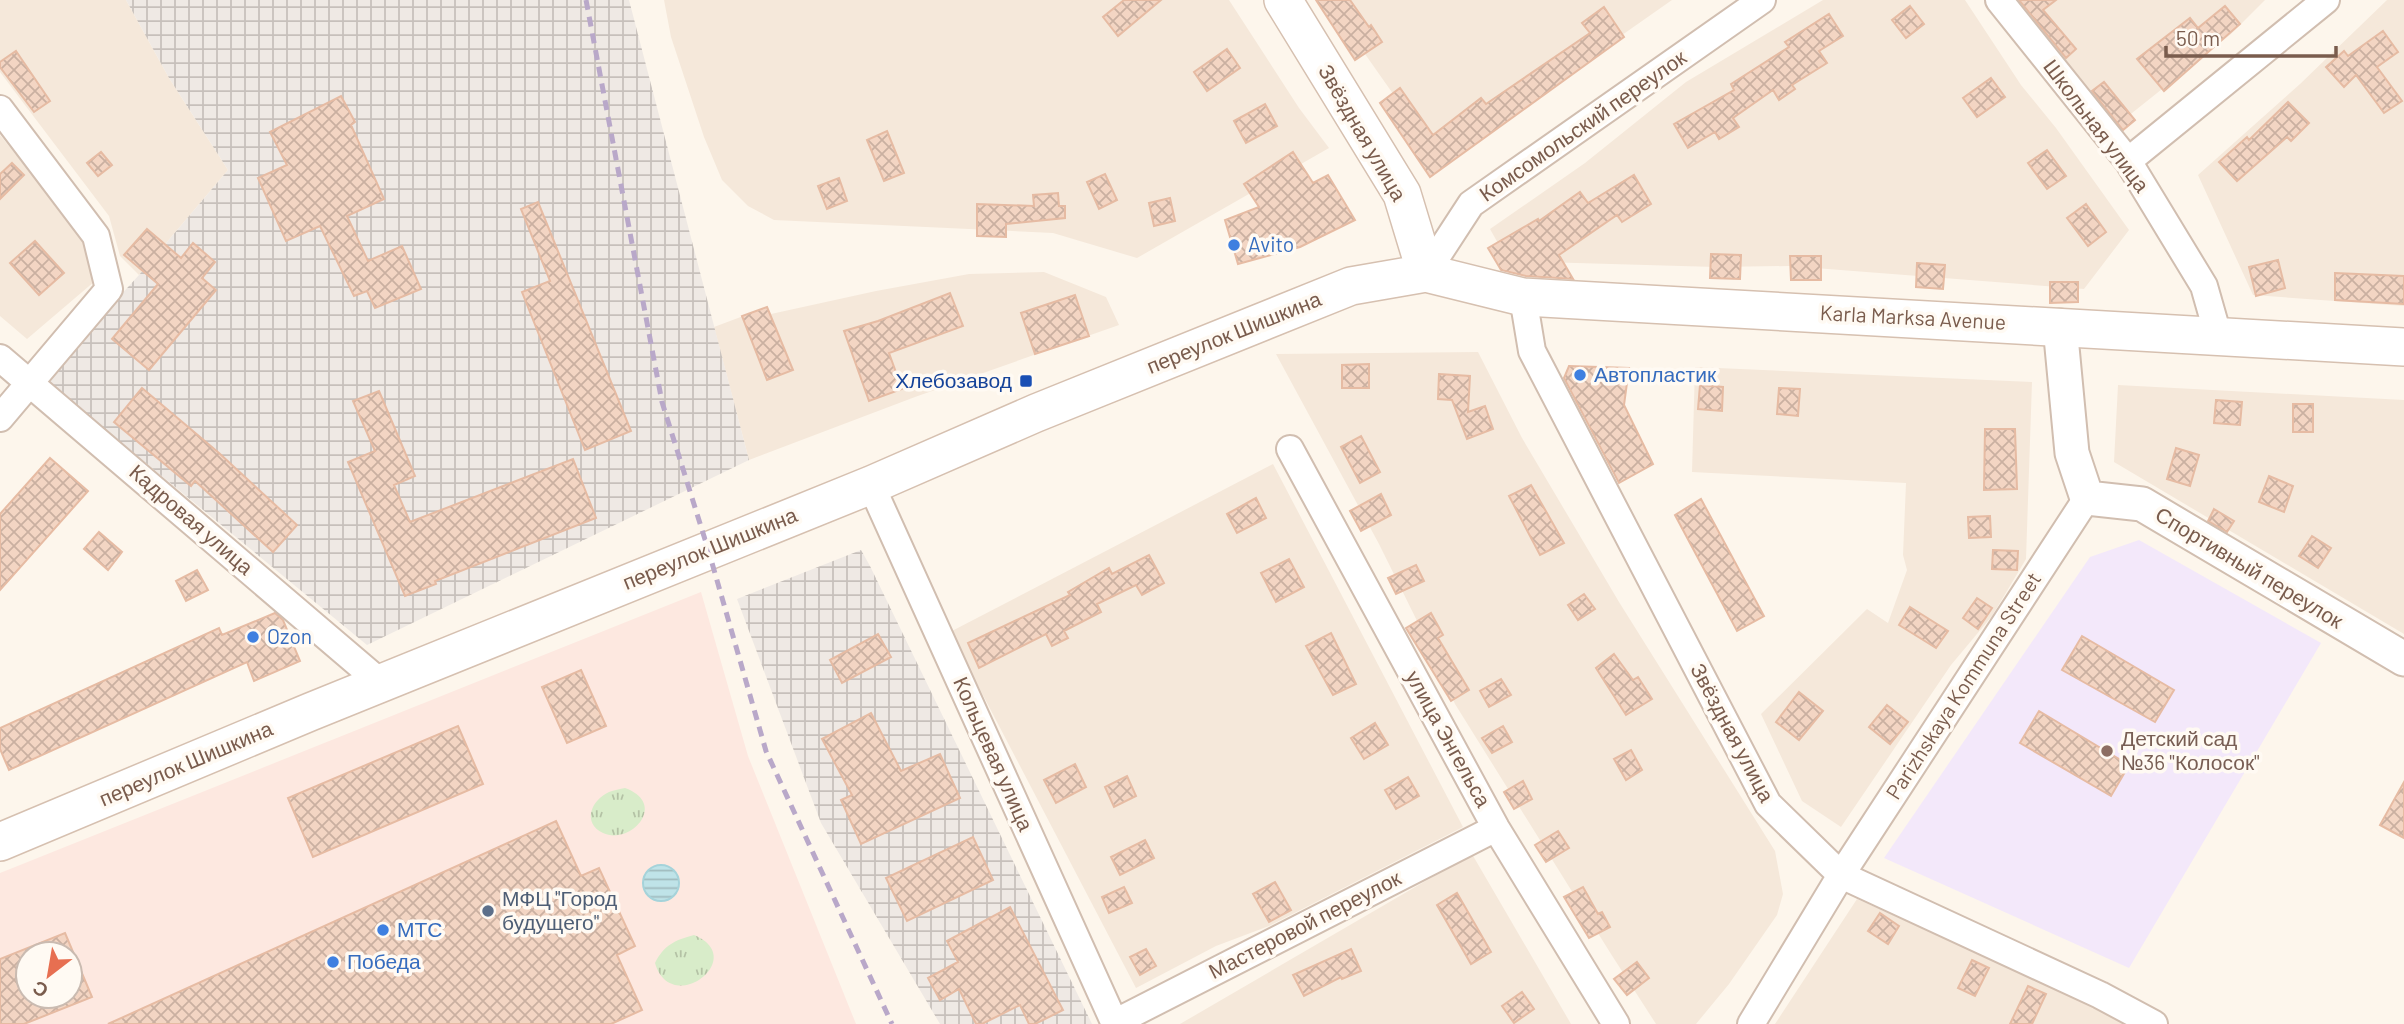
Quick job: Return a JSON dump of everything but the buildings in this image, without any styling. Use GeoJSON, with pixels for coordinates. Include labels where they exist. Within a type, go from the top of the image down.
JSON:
{"type":"FeatureCollection","features":[{"type":"Feature","properties":{"kind":"main road","name":"Звёздная улица"},"geometry":{"type":"LineString","coordinates":[[1283,0],[1402,194],[1426,273]]}},
{"type":"Feature","properties":{"kind":"main road","name":"Karla Marksa Avenue"},"geometry":{"type":"LineString","coordinates":[[1426,273],[1523,297],[2404,347]]}},
{"type":"Feature","properties":{"kind":"main road","name":"переулок Шишкина"},"geometry":{"type":"LineString","coordinates":[[0,842],[1351,286],[1426,273]]}},
{"type":"Feature","properties":{"kind":"street","name":"Комсомольский переулок"},"geometry":{"type":"LineString","coordinates":[[1426,273],[1471,204],[1762,0]]}},
{"type":"Feature","properties":{"kind":"street","name":"Школьная улица"},"geometry":{"type":"LineString","coordinates":[[1999,0],[2128,160],[2204,286],[2218,335]]}},
{"type":"Feature","properties":{"kind":"street"},"geometry":{"type":"LineString","coordinates":[[2128,160],[2326,0]]}},
{"type":"Feature","properties":{"kind":"street"},"geometry":{"type":"LineString","coordinates":[[0,108],[96,236],[109,289],[0,418]]}},
{"type":"Feature","properties":{"kind":"street","name":"Звёздная улица"},"geometry":{"type":"LineString","coordinates":[[1523,297],[1532,351],[1768,804],[1841,875],[2100,995],[2154,1024]]}},
{"type":"Feature","properties":{"kind":"street"},"geometry":{"type":"LineString","coordinates":[[2060,326],[2072,453],[2087,498]]}},
{"type":"Feature","properties":{"kind":"street","name":"Кадровая улица"},"geometry":{"type":"LineString","coordinates":[[0,358],[381,683]]}},
{"type":"Feature","properties":{"kind":"street","name":"улица Энгельса"},"geometry":{"type":"LineString","coordinates":[[1290,449],[1496,828],[1616,1024]]}},
{"type":"Feature","properties":{"kind":"street","name":"Кольцевая улица"},"geometry":{"type":"LineString","coordinates":[[871,485],[1114,1023]]}},
{"type":"Feature","properties":{"kind":"street","name":"Parizhskaya Kommuna Street"},"geometry":{"type":"LineString","coordinates":[[1751,1024],[1841,875],[2087,498]]}},
{"type":"Feature","properties":{"kind":"street","name":"Спортивный переулок"},"geometry":{"type":"LineString","coordinates":[[2087,498],[2142,504],[2404,659]]}},
{"type":"Feature","properties":{"kind":"street","name":"Мастеровой переулок"},"geometry":{"type":"LineString","coordinates":[[1114,1023],[1496,828]]}},
{"type":"Feature","properties":{"kind":"shaded area"},"geometry":{"type":"Polygon","coordinates":[[[0,0],[126,0],[169,78],[228,170],[139,275],[120,256],[109,216],[0,72],[0,0]]]}},
{"type":"Feature","properties":{"kind":"shaded area"},"geometry":{"type":"Polygon","coordinates":[[[126,0],[629,0],[749,460],[367,645],[44,379],[139,275],[228,170],[169,78],[126,0]]]}},
{"type":"Feature","properties":{"kind":"shaded area"},"geometry":{"type":"Polygon","coordinates":[[[664,0],[1229,0],[1299,108],[1329,148],[1137,258],[1053,233],[774,220],[748,206],[722,180],[704,137],[671,37],[664,0]]]}},
{"type":"Feature","properties":{"kind":"shaded area"},"geometry":{"type":"Polygon","coordinates":[[[1327,0],[1672,0],[1441,162],[1327,0]]]}},
{"type":"Feature","properties":{"kind":"shaded area"},"geometry":{"type":"Polygon","coordinates":[[[1823,0],[1965,0],[2021,85],[2056,128],[2129,230],[2084,289],[1789,266],[1716,267],[1508,261],[1490,229],[1585,163],[1686,82],[1823,0]]]}},
{"type":"Feature","properties":{"kind":"shaded area"},"geometry":{"type":"Polygon","coordinates":[[[2016,0],[2265,0],[2231,34],[2117,125],[2016,0]]]}},
{"type":"Feature","properties":{"kind":"shaded area"},"geometry":{"type":"Polygon","coordinates":[[[2387,0],[2404,0],[2404,306],[2253,295],[2198,175],[2300,84],[2387,0]]]}},
{"type":"Feature","properties":{"kind":"shaded area"},"geometry":{"type":"Polygon","coordinates":[[[0,135],[83,238],[95,281],[27,339],[0,316],[0,135]]]}},
{"type":"Feature","properties":{"kind":"shaded area"},"geometry":{"type":"Polygon","coordinates":[[[1044,272],[1106,297],[1119,325],[915,397],[749,460],[714,327],[767,307],[771,314],[969,274],[1044,272]]]}},
{"type":"Feature","properties":{"kind":"shaded area"},"geometry":{"type":"Polygon","coordinates":[[[1478,352],[1522,438],[1619,602],[1775,851],[1783,894],[1777,915],[1729,984],[1696,1024],[1656,1024],[1611,954],[1455,704],[1379,544],[1276,354],[1478,352]]]}},
{"type":"Feature","properties":{"kind":"shaded area"},"geometry":{"type":"Polygon","coordinates":[[[1695,367],[2032,382],[2026,559],[1992,616],[1951,665],[1841,827],[1802,801],[1761,714],[1867,609],[1888,623],[1907,570],[1903,555],[1906,483],[1692,472],[1695,367]]]}},
{"type":"Feature","properties":{"kind":"shaded area"},"geometry":{"type":"Polygon","coordinates":[[[2118,385],[2404,400],[2404,634],[2114,462],[2118,385]]]}},
{"type":"Feature","properties":{"kind":"shaded area"},"geometry":{"type":"Polygon","coordinates":[[[1273,464],[1463,827],[1269,926],[1216,946],[1136,988],[950,632],[1273,464]]]}},
{"type":"Feature","properties":{"kind":"shaded area","name":"Детский сад №36 \"Колосок\""},"geometry":{"type":"Polygon","coordinates":[[[2139,540],[2321,643],[2129,968],[1884,858],[2090,557],[2139,540]]]}},
{"type":"Feature","properties":{"kind":"shaded area"},"geometry":{"type":"Polygon","coordinates":[[[861,550],[1092,1024],[940,1024],[821,823],[737,599],[861,550]]]}},
{"type":"Feature","properties":{"kind":"shaded area"},"geometry":{"type":"Polygon","coordinates":[[[701,592],[748,756],[856,1024],[0,1024],[0,873],[701,592]]]}},
{"type":"Feature","properties":{"kind":"shaded area"},"geometry":{"type":"Polygon","coordinates":[[[1472,854],[1571,1024],[1180,1024],[1472,854]]]}},
{"type":"Feature","properties":{"kind":"shaded area"},"geometry":{"type":"Polygon","coordinates":[[[1857,899],[2094,1005],[2134,1024],[1775,1024],[1857,899]]]}},
{"type":"Feature","properties":{"kind":"green space"},"geometry":{"type":"Polygon","coordinates":[[[625,788],[638,795],[644,804],[641,821],[624,834],[614,835],[596,829],[591,812],[598,800],[609,792],[625,788]]]}},
{"type":"Feature","properties":{"kind":"green space"},"geometry":{"type":"Polygon","coordinates":[[[694,935],[709,945],[714,957],[710,968],[702,978],[689,984],[676,985],[664,979],[655,963],[662,952],[671,944],[694,935]]]}},
{"type":"Feature","properties":{"kind":"water"},"geometry":{"type":"Polygon","coordinates":[[[661,865],[674,870],[679,883],[674,896],[661,901],[648,896],[643,883],[648,870],[661,865]]]}},
{"type":"Feature","properties":{"kind":"railway"},"geometry":{"type":"LineString","coordinates":[[586,0],[662,402],[708,549],[766,751],[892,1024]]}},
{"type":"Feature","properties":{"kind":"place","name":"Avito"},"geometry":{"type":"Point","coordinates":[1234,245]}},
{"type":"Feature","properties":{"kind":"place","name":"Автопластик"},"geometry":{"type":"Point","coordinates":[1580,375]}},
{"type":"Feature","properties":{"kind":"place","name":"Хлебозавод"},"geometry":{"type":"Point","coordinates":[1026,381]}},
{"type":"Feature","properties":{"kind":"place","name":"Ozon"},"geometry":{"type":"Point","coordinates":[253,637]}},
{"type":"Feature","properties":{"kind":"place","name":"Детский сад №36 \"Колосок\""},"geometry":{"type":"Point","coordinates":[2107,751]}},
{"type":"Feature","properties":{"kind":"place","name":"МФЦ \"Город будущего\""},"geometry":{"type":"Point","coordinates":[488,911]}},
{"type":"Feature","properties":{"kind":"place","name":"МТС"},"geometry":{"type":"Point","coordinates":[383,930]}},
{"type":"Feature","properties":{"kind":"place","name":"Победа"},"geometry":{"type":"Point","coordinates":[333,962]}}]}
